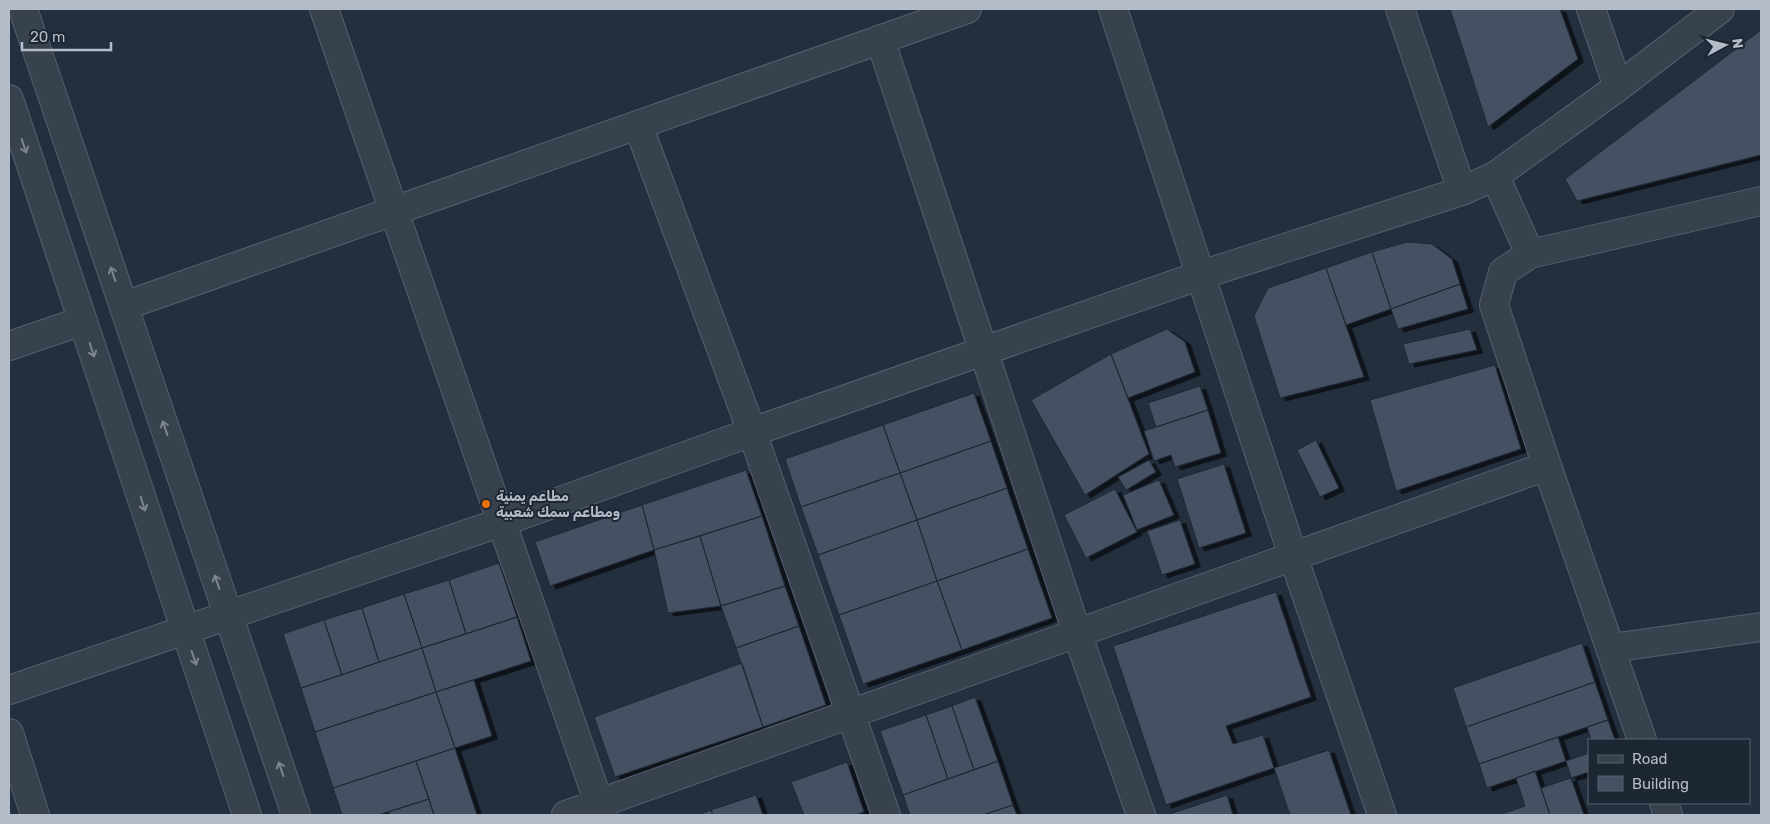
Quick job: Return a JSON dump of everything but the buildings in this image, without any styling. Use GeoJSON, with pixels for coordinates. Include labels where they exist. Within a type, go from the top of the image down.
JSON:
{"type":"FeatureCollection","features":[{"type":"Feature","properties":{"kind":"street"},"geometry":{"type":"LineString","coordinates":[[324,9],[601,809]]}},
{"type":"Feature","properties":{"kind":"street"},"geometry":{"type":"LineString","coordinates":[[124,306],[967,9]]}},
{"type":"Feature","properties":{"kind":"street"},"geometry":{"type":"LineString","coordinates":[[1113,9],[1293,556],[1382,815]]}},
{"type":"Feature","properties":{"kind":"street"},"geometry":{"type":"LineString","coordinates":[[1400,9],[1462,190]]}},
{"type":"Feature","properties":{"kind":"street"},"geometry":{"type":"LineString","coordinates":[[1591,9],[1618,87]]}},
{"type":"Feature","properties":{"kind":"street"},"geometry":{"type":"LineString","coordinates":[[9,690],[502,522],[752,432],[1201,275],[1462,190],[1494,176],[1618,87],[1720,9]]}},
{"type":"Feature","properties":{"kind":"street"},"geometry":{"type":"LineString","coordinates":[[27,10],[124,306],[296,815]]}},
{"type":"Feature","properties":{"kind":"street"},"geometry":{"type":"LineString","coordinates":[[880,40],[1077,633],[1141,815]]}},
{"type":"Feature","properties":{"kind":"street"},"geometry":{"type":"LineString","coordinates":[[9,99],[247,815]]}},
{"type":"Feature","properties":{"kind":"street"},"geometry":{"type":"LineString","coordinates":[[638,125],[752,432],[886,815]]}},
{"type":"Feature","properties":{"kind":"street"},"geometry":{"type":"LineString","coordinates":[[1494,176],[1530,254]]}},
{"type":"Feature","properties":{"kind":"street"},"geometry":{"type":"LineString","coordinates":[[1642,739],[1547,466],[1494,305],[1503,272],[1530,254],[1761,201]]}},
{"type":"Feature","properties":{"kind":"street"},"geometry":{"type":"LineString","coordinates":[[9,346],[82,321]]}},
{"type":"Feature","properties":{"kind":"street"},"geometry":{"type":"LineString","coordinates":[[566,815],[601,809],[852,714],[1547,466]]}},
{"type":"Feature","properties":{"kind":"street"},"geometry":{"type":"LineString","coordinates":[[1611,648],[1761,627]]}},
{"type":"Feature","properties":{"kind":"street"},"geometry":{"type":"LineString","coordinates":[[9,733],[35,815]]}},
{"type":"Feature","properties":{"kind":"place","name":"مطاعم يمنية ومطاعم سمك شعبية"},"geometry":{"type":"Point","coordinates":[486,504]}}]}
